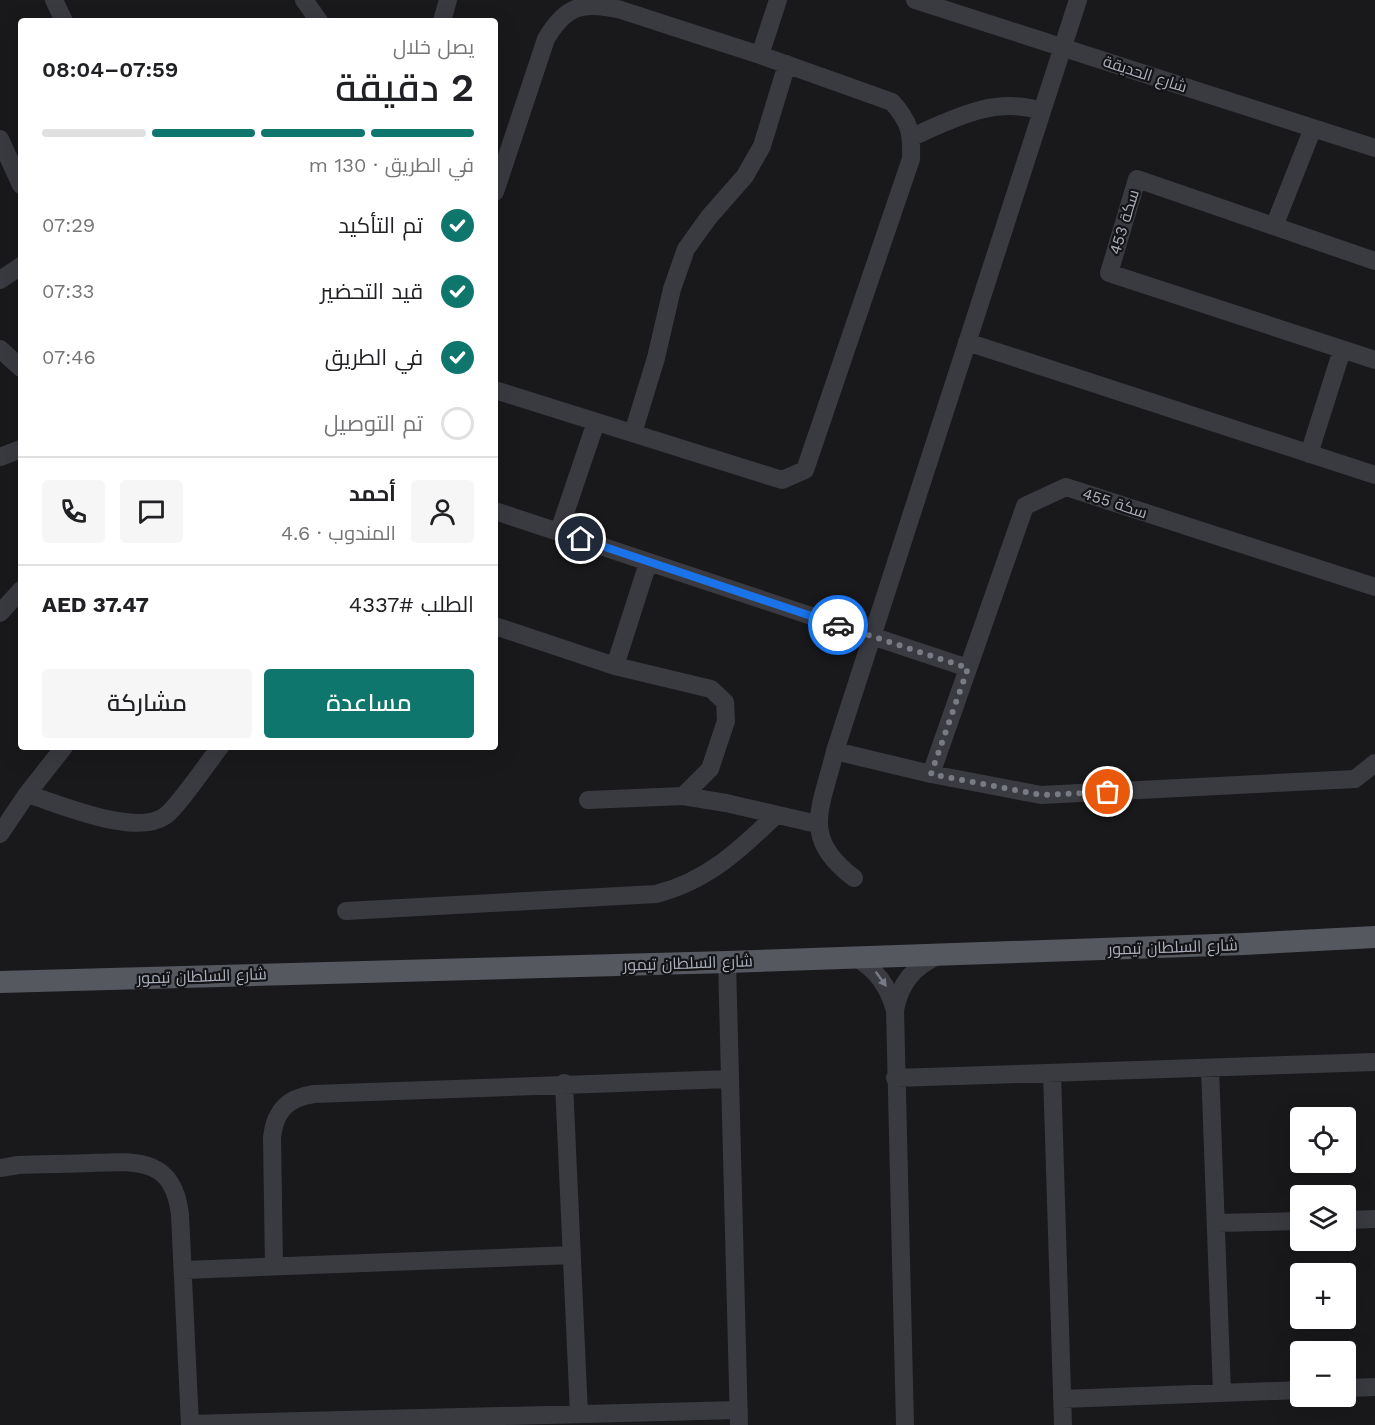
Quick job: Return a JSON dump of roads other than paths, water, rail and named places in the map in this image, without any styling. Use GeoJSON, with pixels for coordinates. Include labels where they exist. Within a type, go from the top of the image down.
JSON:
{"type":"FeatureCollection","features":[{"type":"Feature","properties":{"kind":"main road","name":"شارع السلطان تيمور"},"geometry":{"type":"LineString","coordinates":[[0,971],[878,945],[1375,926]]}},
{"type":"Feature","properties":{"kind":"main road","name":"شارع السلطان تيمور"},"geometry":{"type":"LineString","coordinates":[[0,982],[727,962],[945,953],[1244,945],[1375,937]]}},
{"type":"Feature","properties":{"kind":"street"},"geometry":{"type":"LineString","coordinates":[[54,0],[63,18]]}},
{"type":"Feature","properties":{"kind":"street"},"geometry":{"type":"LineString","coordinates":[[304,0],[318,18]]}},
{"type":"Feature","properties":{"kind":"street"},"geometry":{"type":"LineString","coordinates":[[443,18],[448,0]]}},
{"type":"Feature","properties":{"kind":"street"},"geometry":{"type":"LineString","coordinates":[[760,55],[778,0]]}},
{"type":"Feature","properties":{"kind":"street","name":"شارع الحديقة"},"geometry":{"type":"LineString","coordinates":[[915,0],[1375,148]]}},
{"type":"Feature","properties":{"kind":"street"},"geometry":{"type":"LineString","coordinates":[[854,878],[829,857],[821,842],[817,824],[835,751],[1078,0]]}},
{"type":"Feature","properties":{"kind":"street"},"geometry":{"type":"LineString","coordinates":[[498,183],[546,39],[563,7],[603,5],[787,64],[892,102],[905,117],[912,137],[911,159],[805,470],[782,480],[498,391]]}},
{"type":"Feature","properties":{"kind":"street"},"geometry":{"type":"LineString","coordinates":[[633,433],[656,358],[672,289],[686,249],[709,217],[745,176],[762,146],[787,64]]}},
{"type":"Feature","properties":{"kind":"street"},"geometry":{"type":"LineString","coordinates":[[912,137],[958,116],[997,106],[1021,104],[1042,111]]}},
{"type":"Feature","properties":{"kind":"street"},"geometry":{"type":"LineString","coordinates":[[1275,224],[1313,128]]}},
{"type":"Feature","properties":{"kind":"street"},"geometry":{"type":"LineString","coordinates":[[0,140],[18,179]]}},
{"type":"Feature","properties":{"kind":"street","name":"سكة 453"},"geometry":{"type":"LineString","coordinates":[[1375,261],[1275,224],[1137,179],[1109,273],[1375,360]]}},
{"type":"Feature","properties":{"kind":"street"},"geometry":{"type":"LineString","coordinates":[[0,280],[18,268]]}},
{"type":"Feature","properties":{"kind":"street"},"geometry":{"type":"LineString","coordinates":[[967,342],[1375,475]]}},
{"type":"Feature","properties":{"kind":"street"},"geometry":{"type":"LineString","coordinates":[[0,349],[18,365]]}},
{"type":"Feature","properties":{"kind":"street"},"geometry":{"type":"LineString","coordinates":[[1309,454],[1342,350]]}},
{"type":"Feature","properties":{"kind":"street"},"geometry":{"type":"LineString","coordinates":[[559,531],[596,422]]}},
{"type":"Feature","properties":{"kind":"street"},"geometry":{"type":"LineString","coordinates":[[0,457],[18,450]]}},
{"type":"Feature","properties":{"kind":"street","name":"سكة 455"},"geometry":{"type":"LineString","coordinates":[[931,774],[1025,506],[1065,487],[1375,587]]}},
{"type":"Feature","properties":{"kind":"street"},"geometry":{"type":"LineString","coordinates":[[498,513],[559,531],[648,563],[968,668]]}},
{"type":"Feature","properties":{"kind":"street"},"geometry":{"type":"LineString","coordinates":[[615,666],[648,563]]}},
{"type":"Feature","properties":{"kind":"street"},"geometry":{"type":"LineString","coordinates":[[0,613],[18,593]]}},
{"type":"Feature","properties":{"kind":"street"},"geometry":{"type":"LineString","coordinates":[[498,627],[615,666],[711,689],[725,702],[726,721],[710,769],[683,796]]}},
{"type":"Feature","properties":{"kind":"street"},"geometry":{"type":"LineString","coordinates":[[0,834],[6,812],[27,794],[62,750]]}},
{"type":"Feature","properties":{"kind":"street"},"geometry":{"type":"LineString","coordinates":[[27,794],[124,823],[151,821],[166,816],[218,750]]}},
{"type":"Feature","properties":{"kind":"street"},"geometry":{"type":"LineString","coordinates":[[835,751],[931,774],[1041,795],[1355,779],[1375,763]]}},
{"type":"Feature","properties":{"kind":"street"},"geometry":{"type":"LineString","coordinates":[[588,800],[683,796],[817,824]]}},
{"type":"Feature","properties":{"kind":"street"},"geometry":{"type":"LineString","coordinates":[[346,911],[656,894],[677,889],[715,869],[743,848],[776,815]]}},
{"type":"Feature","properties":{"kind":"street"},"geometry":{"type":"LineString","coordinates":[[905,1425],[895,1010],[897,997],[911,974],[921,965],[945,953]]}},
{"type":"Feature","properties":{"kind":"street"},"geometry":{"type":"LineString","coordinates":[[855,957],[877,973],[885,984],[895,1010]]}},
{"type":"Feature","properties":{"kind":"street"},"geometry":{"type":"LineString","coordinates":[[0,1168],[18,1165],[128,1161],[151,1166],[165,1176],[176,1192],[184,1270],[190,1425],[579,1414],[739,1418],[727,962]]}},
{"type":"Feature","properties":{"kind":"street"},"geometry":{"type":"LineString","coordinates":[[895,1077],[1375,1062]]}},
{"type":"Feature","properties":{"kind":"street"},"geometry":{"type":"LineString","coordinates":[[1210,1068],[1222,1393]]}},
{"type":"Feature","properties":{"kind":"street"},"geometry":{"type":"LineString","coordinates":[[1052,1073],[1063,1425]]}},
{"type":"Feature","properties":{"kind":"street"},"geometry":{"type":"LineString","coordinates":[[274,1266],[272,1137],[276,1116],[294,1099],[314,1094],[564,1083],[729,1079]]}},
{"type":"Feature","properties":{"kind":"street"},"geometry":{"type":"LineString","coordinates":[[564,1083],[579,1414]]}},
{"type":"Feature","properties":{"kind":"street"},"geometry":{"type":"LineString","coordinates":[[1356,1220],[1375,1219]]}},
{"type":"Feature","properties":{"kind":"street"},"geometry":{"type":"LineString","coordinates":[[1216,1223],[1290,1221]]}},
{"type":"Feature","properties":{"kind":"street"},"geometry":{"type":"LineString","coordinates":[[184,1270],[572,1255]]}},
{"type":"Feature","properties":{"kind":"street"},"geometry":{"type":"LineString","coordinates":[[1356,1388],[1375,1387]]}},
{"type":"Feature","properties":{"kind":"street"},"geometry":{"type":"LineString","coordinates":[[1062,1399],[1290,1390]]}}]}
